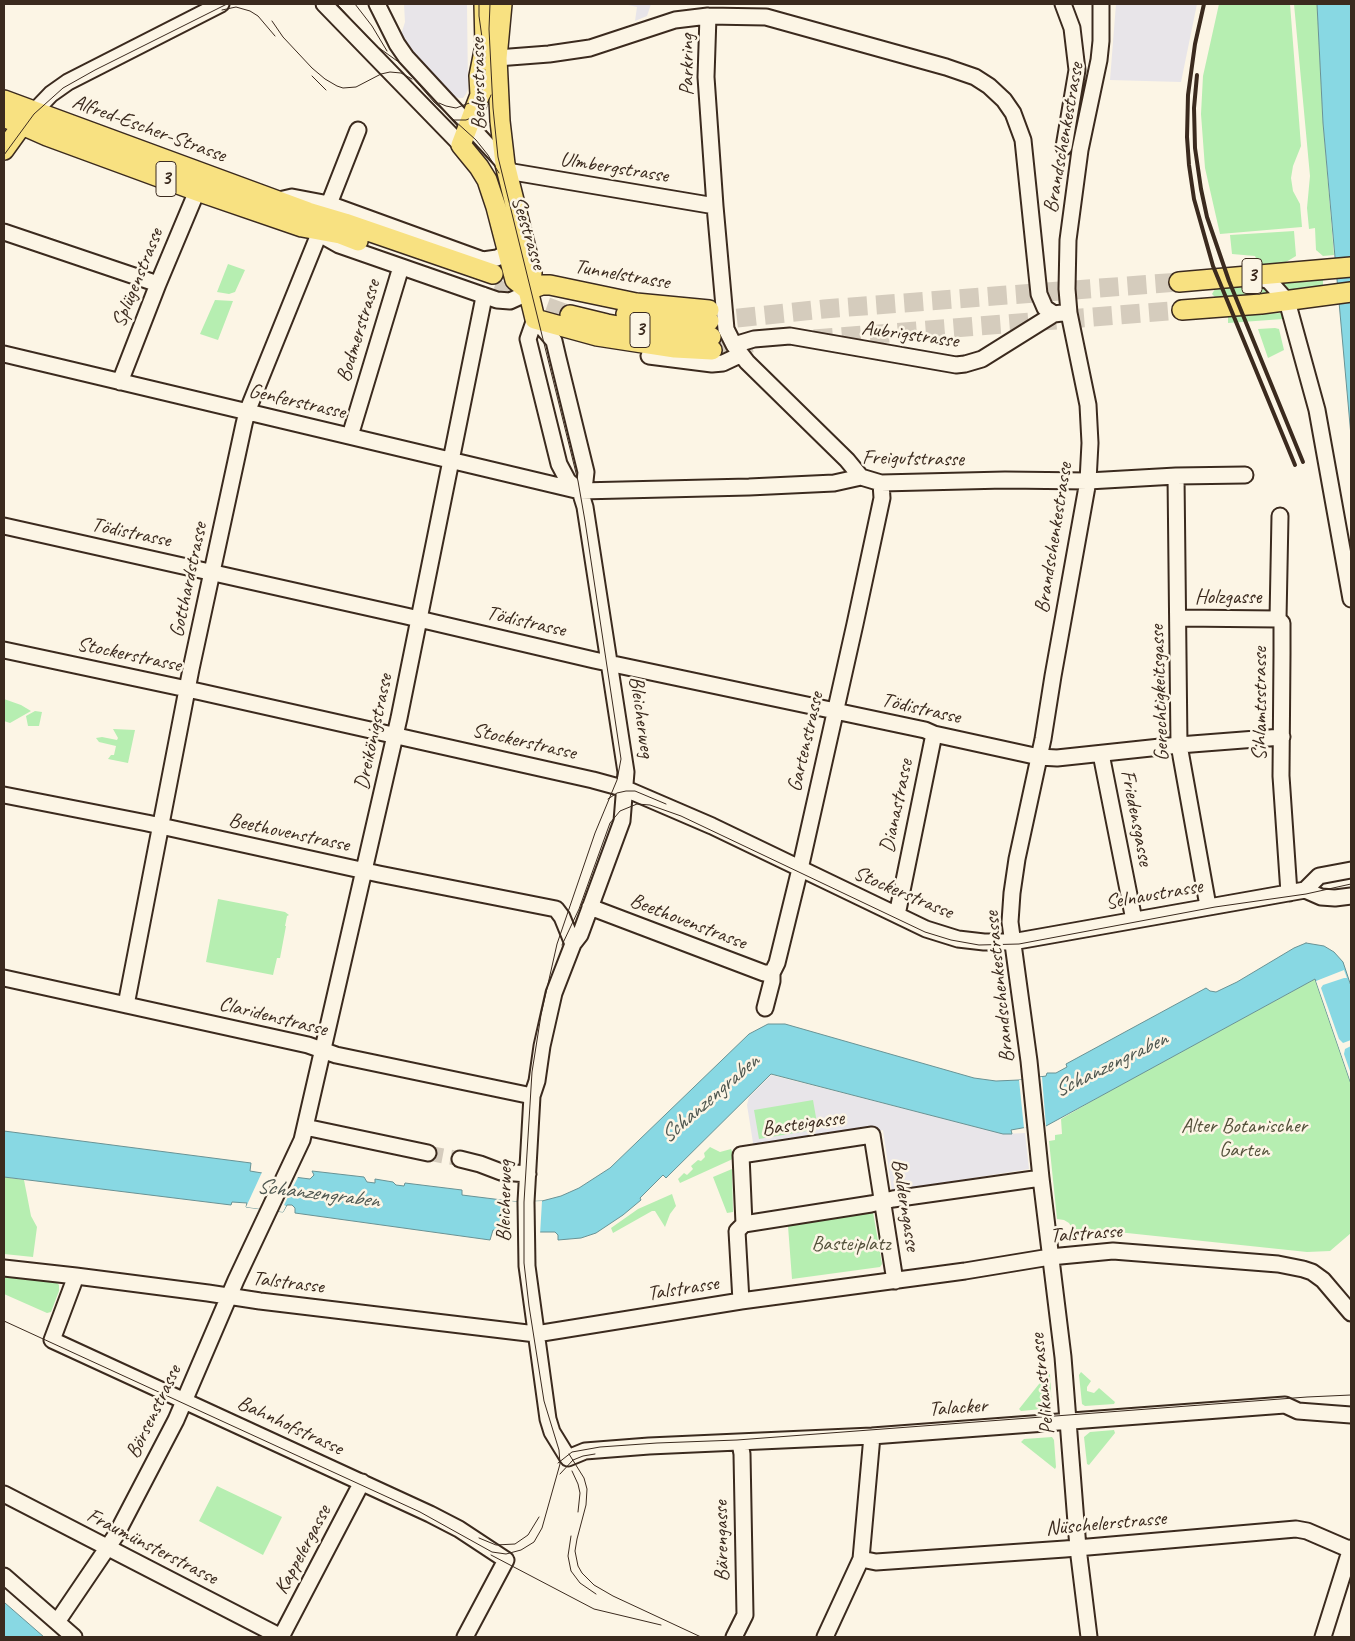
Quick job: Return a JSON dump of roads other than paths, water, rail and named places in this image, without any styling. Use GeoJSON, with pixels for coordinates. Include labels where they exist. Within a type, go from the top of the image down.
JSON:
{"type":"FeatureCollection","features":[{"type":"Feature","properties":{"kind":"main road","name":"Bederstrasse"},"geometry":{"type":"LineString","coordinates":[[484,4],[506,168]]}},
{"type":"Feature","properties":{"kind":"main road","name":"Bederstrasse"},"geometry":{"type":"LineString","coordinates":[[461,145],[480,95],[479,76],[491,52],[502,4]]}},
{"type":"Feature","properties":{"kind":"main road","name":"Alfred-Escher-Strasse"},"geometry":{"type":"LineString","coordinates":[[4,100],[308,212],[345,223],[490,286]]}},
{"type":"Feature","properties":{"kind":"main road","name":"Alfred-Escher-Strasse"},"geometry":{"type":"LineString","coordinates":[[4,117],[22,126],[197,191],[315,232],[340,234],[490,286]]}},
{"type":"Feature","properties":{"kind":"main road"},"geometry":{"type":"LineString","coordinates":[[4,150],[22,126]]}},
{"type":"Feature","properties":{"kind":"main road","name":"Seestrasse"},"geometry":{"type":"LineString","coordinates":[[461,145],[479,167],[486,180],[496,207],[515,280],[528,290],[532,273],[506,168]]}},
{"type":"Feature","properties":{"kind":"main road","name":"3"},"geometry":{"type":"LineString","coordinates":[[1179,282],[1351,267]]}},
{"type":"Feature","properties":{"kind":"main road","name":"Tunnelstrasse"},"geometry":{"type":"LineString","coordinates":[[528,290],[542,285],[550,285],[636,303],[710,329]]}},
{"type":"Feature","properties":{"kind":"main road","name":"Bleicherweg"},"geometry":{"type":"LineString","coordinates":[[528,290],[535,319]]}},
{"type":"Feature","properties":{"kind":"main road","name":"3"},"geometry":{"type":"LineString","coordinates":[[1182,310],[1287,301],[1351,292]]}},
{"type":"Feature","properties":{"kind":"main road","name":"3"},"geometry":{"type":"LineString","coordinates":[[570,309],[607,324],[658,333],[710,329]]}},
{"type":"Feature","properties":{"kind":"main road"},"geometry":{"type":"LineString","coordinates":[[535,319],[597,336],[675,348],[710,329]]}},
{"type":"Feature","properties":{"kind":"street"},"geometry":{"type":"LineString","coordinates":[[22,126],[34,110],[51,94],[68,82],[203,8],[221,4]]}},
{"type":"Feature","properties":{"kind":"street","name":"Seestrasse"},"geometry":{"type":"LineString","coordinates":[[324,4],[461,145]]}},
{"type":"Feature","properties":{"kind":"street","name":"Seestrasse"},"geometry":{"type":"LineString","coordinates":[[377,4],[400,49],[506,168]]}},
{"type":"Feature","properties":{"kind":"street"},"geometry":{"type":"LineString","coordinates":[[1063,4],[1072,28],[1077,70],[1064,147]]}},
{"type":"Feature","properties":{"kind":"street","name":"Brandschenkestrasse"},"geometry":{"type":"LineString","coordinates":[[1035,1127],[1031,1078],[1010,922],[1017,859],[1039,757],[1088,481],[1090,443],[1088,405],[1061,313],[1067,289],[1068,240],[1080,150],[1099,60],[1101,4]]}},
{"type":"Feature","properties":{"kind":"street"},"geometry":{"type":"LineString","coordinates":[[491,52],[539,55],[590,48],[675,20],[708,16]]}},
{"type":"Feature","properties":{"kind":"street","name":"Parkring"},"geometry":{"type":"LineString","coordinates":[[861,477],[848,460],[737,350],[726,328],[706,77],[708,16],[744,16],[777,19],[963,72],[989,86],[1014,113],[1023,140],[1039,294],[1046,308],[1061,313]]}},
{"type":"Feature","properties":{"kind":"street"},"geometry":{"type":"LineString","coordinates":[[451,105],[457,106],[470,102],[476,92],[479,76]]}},
{"type":"Feature","properties":{"kind":"street"},"geometry":{"type":"LineString","coordinates":[[329,204],[358,130]]}},
{"type":"Feature","properties":{"kind":"street","name":"Ulmbergstrasse"},"geometry":{"type":"LineString","coordinates":[[506,168],[715,206]]}},
{"type":"Feature","properties":{"kind":"street","name":"Splügenstrasse"},"geometry":{"type":"LineString","coordinates":[[120,382],[197,191]]}},
{"type":"Feature","properties":{"kind":"street","name":"Alfred-Escher-Strasse"},"geometry":{"type":"LineString","coordinates":[[279,200],[292,197],[329,204],[483,260],[497,258],[508,252]]}},
{"type":"Feature","properties":{"kind":"street"},"geometry":{"type":"LineString","coordinates":[[4,232],[158,284]]}},
{"type":"Feature","properties":{"kind":"street","name":"Alfred-Escher-Strasse"},"geometry":{"type":"LineString","coordinates":[[315,232],[339,245],[401,267],[490,286],[499,300],[510,301],[528,290]]}},
{"type":"Feature","properties":{"kind":"street","name":"Gotthardstrasse"},"geometry":{"type":"LineString","coordinates":[[126,1005],[179,727],[247,412],[315,232]]}},
{"type":"Feature","properties":{"kind":"street","name":"Bodmerstrasse"},"geometry":{"type":"LineString","coordinates":[[350,436],[401,267]]}},
{"type":"Feature","properties":{"kind":"street"},"geometry":{"type":"LineString","coordinates":[[1254,276],[1269,281],[1287,301],[1317,410],[1351,599]]}},
{"type":"Feature","properties":{"kind":"street","name":"Dreikönigstrasse"},"geometry":{"type":"LineString","coordinates":[[270,1210],[296,1156],[306,1128],[395,735],[483,302],[490,286]]}},
{"type":"Feature","properties":{"kind":"street","name":"Aubrigstrasse"},"geometry":{"type":"LineString","coordinates":[[649,356],[712,364],[723,363],[737,350],[754,339],[790,336],[956,365],[982,359],[1061,313]]}},
{"type":"Feature","properties":{"kind":"street","name":"Bleicherweg"},"geometry":{"type":"LineString","coordinates":[[568,1458],[552,1432],[548,1414],[527,1266],[526,1202],[532,1096],[537,1081],[542,1046],[554,993],[573,944],[580,934],[622,821],[626,772],[586,507],[580,490],[568,481],[559,464],[528,339],[535,319],[554,341],[586,472],[585,481],[580,490]]}},
{"type":"Feature","properties":{"kind":"street","name":"Genferstrasse"},"geometry":{"type":"LineString","coordinates":[[4,354],[580,490]]}},
{"type":"Feature","properties":{"kind":"street","name":"Freigutstrasse"},"geometry":{"type":"LineString","coordinates":[[580,490],[834,483],[861,477],[881,483],[1005,480],[1088,481],[1176,476],[1245,475]]}},
{"type":"Feature","properties":{"kind":"street","name":"Gerechtigkeitsgasse"},"geometry":{"type":"LineString","coordinates":[[1176,476],[1179,745],[1208,906]]}},
{"type":"Feature","properties":{"kind":"street","name":"Gartenstrasse"},"geometry":{"type":"LineString","coordinates":[[765,1008],[772,981],[772,973],[777,963],[800,870],[857,616],[882,498],[881,483]]}},
{"type":"Feature","properties":{"kind":"street","name":"Sihlamtsstrasse"},"geometry":{"type":"LineString","coordinates":[[1280,516],[1278,619],[1282,623],[1282,804],[1289,893]]}},
{"type":"Feature","properties":{"kind":"street","name":"Tödistrasse"},"geometry":{"type":"LineString","coordinates":[[4,526],[610,663],[925,730],[934,734],[1039,757],[1057,758],[1179,745],[1282,737]]}},
{"type":"Feature","properties":{"kind":"street","name":"Holzgasse"},"geometry":{"type":"LineString","coordinates":[[1179,618],[1278,619]]}},
{"type":"Feature","properties":{"kind":"street","name":"Stockerstrasse"},"geometry":{"type":"LineString","coordinates":[[4,650],[395,735],[626,789],[712,826],[926,929],[950,937],[984,942],[1012,942]]}},
{"type":"Feature","properties":{"kind":"street","name":"Dianastrasse"},"geometry":{"type":"LineString","coordinates":[[897,916],[934,734]]}},
{"type":"Feature","properties":{"kind":"street","name":"Friedensgasse"},"geometry":{"type":"LineString","coordinates":[[1101,754],[1134,920]]}},
{"type":"Feature","properties":{"kind":"street","name":"Beethovenstrasse"},"geometry":{"type":"LineString","coordinates":[[4,795],[161,826],[364,871],[556,910],[562,917],[573,944]]}},
{"type":"Feature","properties":{"kind":"street","name":"Selnaustrasse"},"geometry":{"type":"LineString","coordinates":[[1305,890],[1319,876],[1351,870]]}},
{"type":"Feature","properties":{"kind":"street","name":"Selnaustrasse"},"geometry":{"type":"LineString","coordinates":[[1012,942],[1305,890],[1321,897],[1351,896]]}},
{"type":"Feature","properties":{"kind":"street","name":"Beethovenstrasse"},"geometry":{"type":"LineString","coordinates":[[590,907],[764,973],[772,973]]}},
{"type":"Feature","properties":{"kind":"street","name":"Claridenstrasse"},"geometry":{"type":"LineString","coordinates":[[4,978],[308,1045],[336,1055],[532,1096]]}},
{"type":"Feature","properties":{"kind":"street","name":"Pelikanstrasse"},"geometry":{"type":"LineString","coordinates":[[1035,1127],[1069,1421],[1078,1548],[1089,1637]]}},
{"type":"Feature","properties":{"kind":"street"},"geometry":{"type":"LineString","coordinates":[[306,1128],[428,1153]]}},
{"type":"Feature","properties":{"kind":"street","name":"Basteigasse"},"geometry":{"type":"LineString","coordinates":[[744,1224],[741,1155],[872,1135]]}},
{"type":"Feature","properties":{"kind":"street","name":"Balderngasse"},"geometry":{"type":"LineString","coordinates":[[872,1135],[895,1281]]}},
{"type":"Feature","properties":{"kind":"street"},"geometry":{"type":"LineString","coordinates":[[460,1160],[480,1164],[501,1172],[528,1174]]}},
{"type":"Feature","properties":{"kind":"street"},"geometry":{"type":"LineString","coordinates":[[741,1301],[738,1231],[744,1224],[926,1194],[1041,1178]]}},
{"type":"Feature","properties":{"kind":"street","name":"Börsenstrasse"},"geometry":{"type":"LineString","coordinates":[[57,1622],[108,1548],[130,1509],[185,1401],[229,1297],[270,1210]]}},
{"type":"Feature","properties":{"kind":"street","name":"Talstrasse"},"geometry":{"type":"LineString","coordinates":[[4,1268],[536,1334],[741,1301],[895,1281],[1050,1257],[1113,1250],[1294,1267],[1312,1272],[1323,1280],[1351,1313]]}},
{"type":"Feature","properties":{"kind":"street","name":"Bahnhofstrasse"},"geometry":{"type":"LineString","coordinates":[[76,1276],[52,1340],[362,1482],[452,1526],[506,1560],[465,1637]]}},
{"type":"Feature","properties":{"kind":"street","name":"Talacker"},"geometry":{"type":"LineString","coordinates":[[568,1458],[577,1453],[649,1446],[872,1436],[1285,1405],[1298,1411],[1351,1415]]}},
{"type":"Feature","properties":{"kind":"street"},"geometry":{"type":"LineString","coordinates":[[825,1637],[861,1559],[872,1436]]}},
{"type":"Feature","properties":{"kind":"street","name":"Bärengasse"},"geometry":{"type":"LineString","coordinates":[[734,1637],[745,1615],[740,1443]]}},
{"type":"Feature","properties":{"kind":"street","name":"Kappelergasse"},"geometry":{"type":"LineString","coordinates":[[281,1637],[362,1482]]}},
{"type":"Feature","properties":{"kind":"street","name":"Fraumünsterstrasse"},"geometry":{"type":"LineString","coordinates":[[4,1494],[281,1637]]}},
{"type":"Feature","properties":{"kind":"street","name":"Nüschelerstrasse"},"geometry":{"type":"LineString","coordinates":[[861,1559],[876,1562],[1078,1548],[1296,1529],[1307,1531],[1351,1549]]}},
{"type":"Feature","properties":{"kind":"street"},"geometry":{"type":"LineString","coordinates":[[1324,1637],[1351,1549]]}},
{"type":"Feature","properties":{"kind":"street"},"geometry":{"type":"LineString","coordinates":[[4,1576],[74,1637]]}},
{"type":"Feature","properties":{"kind":"water"},"geometry":{"type":"Polygon","coordinates":[[[1317,4],[1351,4],[1351,436],[1323,123],[1317,4]]]}},
{"type":"Feature","properties":{"kind":"water","name":"Schanzengraben"},"geometry":{"type":"Polygon","coordinates":[[[1306,943],[1324,946],[1334,952],[1343,962],[1351,986],[1351,1084],[1315,979],[1046,1126],[1044,1124],[1011,1130],[1012,1134],[1003,1134],[771,1074],[666,1178],[663,1175],[640,1198],[641,1200],[596,1233],[581,1238],[558,1240],[558,1235],[555,1232],[506,1232],[493,1230],[490,1240],[295,1213],[295,1208],[292,1205],[287,1205],[283,1212],[246,1207],[247,1203],[232,1202],[231,1205],[4,1177],[4,1131],[251,1163],[250,1171],[262,1173],[310,1179],[314,1175],[312,1171],[364,1177],[367,1182],[375,1183],[375,1179],[393,1182],[396,1185],[404,1186],[405,1183],[462,1190],[462,1195],[518,1202],[542,1201],[561,1196],[579,1188],[610,1168],[749,1034],[768,1024],[785,1024],[974,1078],[996,1081],[1046,1076],[1047,1073],[1056,1073],[1067,1067],[1066,1064],[1206,988],[1216,992],[1306,943]]]}},
{"type":"Feature","properties":{"kind":"water"},"geometry":{"type":"Polygon","coordinates":[[[5,1603],[44,1637],[4,1637],[5,1603]]]}},
{"type":"Feature","properties":{"kind":"tunnel"},"geometry":{"type":"LineString","coordinates":[[709,321],[824,309],[1179,282]]}},
{"type":"Feature","properties":{"kind":"tunnel"},"geometry":{"type":"LineString","coordinates":[[494,288],[570,315]]}},
{"type":"Feature","properties":{"kind":"tunnel"},"geometry":{"type":"LineString","coordinates":[[814,339],[1182,310]]}},
{"type":"Feature","properties":{"kind":"tunnel"},"geometry":{"type":"LineString","coordinates":[[712,350],[752,343]]}},
{"type":"Feature","properties":{"kind":"tunnel"},"geometry":{"type":"LineString","coordinates":[[428,1153],[460,1159]]}},
{"type":"Feature","properties":{"kind":"tram line"},"geometry":{"type":"LineString","coordinates":[[4,155],[34,114],[63,88],[227,4]]}},
{"type":"Feature","properties":{"kind":"tram line"},"geometry":{"type":"LineString","coordinates":[[337,4],[375,45],[400,63],[434,102],[476,140],[499,173]]}},
{"type":"Feature","properties":{"kind":"tram line"},"geometry":{"type":"LineString","coordinates":[[355,4],[372,26],[387,51]]}},
{"type":"Feature","properties":{"kind":"tram line"},"geometry":{"type":"LineString","coordinates":[[479,4],[485,59]]}},
{"type":"Feature","properties":{"kind":"tram line"},"geometry":{"type":"LineString","coordinates":[[4,1321],[420,1512],[492,1552],[506,1554],[521,1550],[534,1542],[542,1528],[560,1464],[559,1450],[544,1401],[524,1263],[524,1202],[532,1072],[541,1015],[557,944],[595,833],[617,780],[621,759],[578,481],[498,157],[493,108],[489,29],[490,4]]}},
{"type":"Feature","properties":{"kind":"tram line"},"geometry":{"type":"LineString","coordinates":[[222,10],[236,7],[250,11],[258,16],[275,36]]}},
{"type":"Feature","properties":{"kind":"tram line"},"geometry":{"type":"LineString","coordinates":[[272,21],[283,37],[312,68],[337,86],[343,88],[356,87],[381,74],[390,72],[401,73],[412,79]]}},
{"type":"Feature","properties":{"kind":"tram line"},"geometry":{"type":"LineString","coordinates":[[439,103],[456,108],[478,98],[484,87],[485,70]]}},
{"type":"Feature","properties":{"kind":"tram line"},"geometry":{"type":"LineString","coordinates":[[312,76],[326,90]]}},
{"type":"Feature","properties":{"kind":"tram line"},"geometry":{"type":"LineString","coordinates":[[453,120],[466,120],[476,116],[486,107],[491,95]]}},
{"type":"Feature","properties":{"kind":"tram line"},"geometry":{"type":"LineString","coordinates":[[608,799],[617,793],[635,791],[666,804]]}},
{"type":"Feature","properties":{"kind":"tram line"},"geometry":{"type":"LineString","coordinates":[[562,945],[579,909],[610,823],[620,811],[637,804],[650,805],[681,816],[925,932],[951,940],[979,945],[1019,944],[1215,907],[1306,894],[1351,884]]}},
{"type":"Feature","properties":{"kind":"tram line"},"geometry":{"type":"LineString","coordinates":[[558,1463],[572,1452],[600,1447],[737,1440],[1351,1395]]}},
{"type":"Feature","properties":{"kind":"tram line"},"geometry":{"type":"LineString","coordinates":[[569,1454],[584,1478],[587,1489],[586,1505],[575,1551],[578,1566],[582,1573],[594,1585],[613,1596],[701,1637]]}},
{"type":"Feature","properties":{"kind":"tram line"},"geometry":{"type":"LineString","coordinates":[[560,1474],[573,1460],[595,1454]]}},
{"type":"Feature","properties":{"kind":"tram line"},"geometry":{"type":"LineString","coordinates":[[572,1471],[580,1493],[578,1512]]}},
{"type":"Feature","properties":{"kind":"tram line"},"geometry":{"type":"LineString","coordinates":[[479,1538],[496,1545],[515,1544],[528,1535],[539,1517]]}},
{"type":"Feature","properties":{"kind":"tram line"},"geometry":{"type":"LineString","coordinates":[[571,1536],[568,1556],[571,1571],[580,1583],[596,1594]]}},
{"type":"Feature","properties":{"kind":"tram line"},"geometry":{"type":"LineString","coordinates":[[491,1555],[594,1609],[661,1625]]}},
{"type":"Feature","properties":{"kind":"railway"},"geometry":{"type":"LineString","coordinates":[[1204,4],[1195,44],[1188,95],[1187,137],[1194,199],[1213,266],[1295,465]]}},
{"type":"Feature","properties":{"kind":"railway"},"geometry":{"type":"LineString","coordinates":[[1197,75],[1194,108],[1195,148],[1207,217],[1229,281],[1303,462]]}},
{"type":"Feature","properties":{"kind":"park label","name":"Alter Botanischer Garten"},"geometry":{"type":"Point","coordinates":[1244,1138]}},
{"type":"Feature","properties":{"kind":"park label","name":"Basteiplatz"},"geometry":{"type":"Point","coordinates":[851,1244]}}]}
